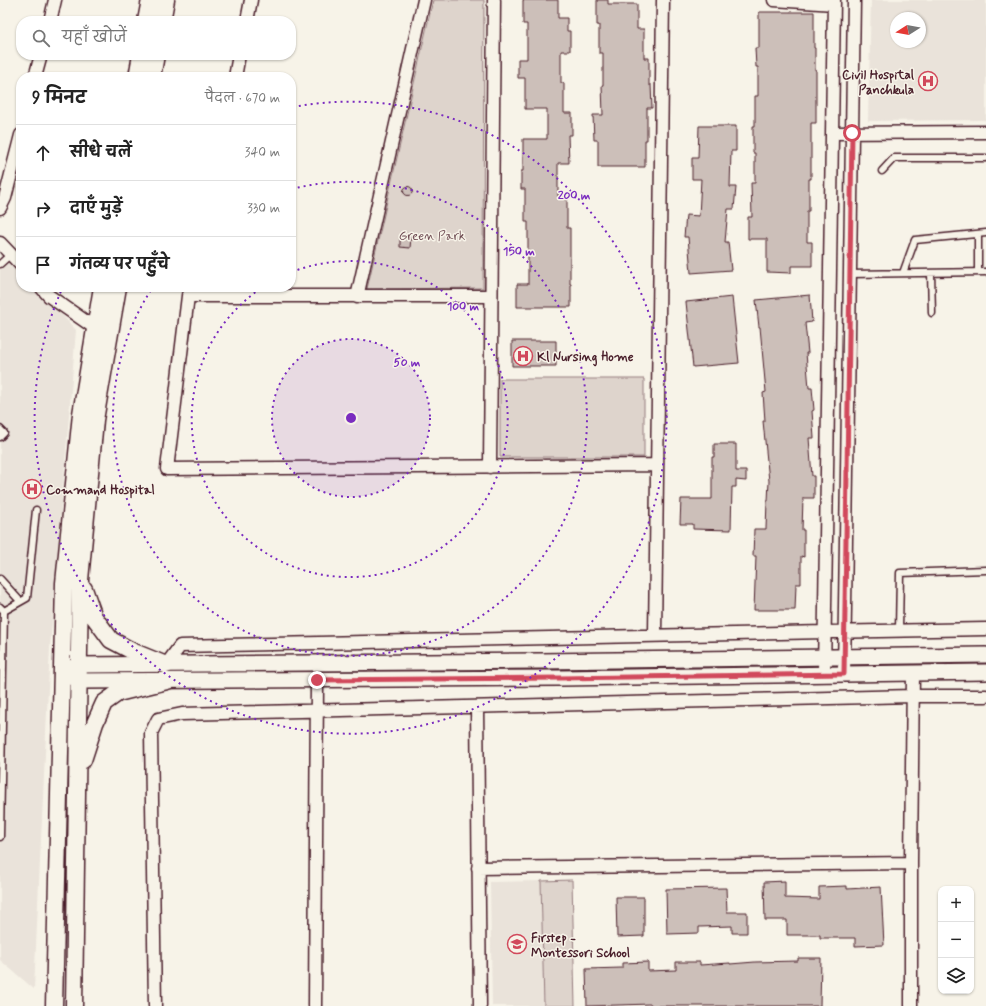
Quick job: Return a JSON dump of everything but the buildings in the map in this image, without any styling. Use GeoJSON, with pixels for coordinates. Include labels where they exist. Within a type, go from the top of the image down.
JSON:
{"type":"FeatureCollection","features":[{"type":"Feature","properties":{"kind":"main road"},"geometry":{"type":"LineString","coordinates":[[147,16],[150,0]]}},
{"type":"Feature","properties":{"kind":"main road"},"geometry":{"type":"LineString","coordinates":[[163,16],[166,0]]}},
{"type":"Feature","properties":{"kind":"main road"},"geometry":{"type":"LineString","coordinates":[[138,72],[140,60]]}},
{"type":"Feature","properties":{"kind":"main road"},"geometry":{"type":"LineString","coordinates":[[153,72],[155,60]]}},
{"type":"Feature","properties":{"kind":"main road"},"geometry":{"type":"LineString","coordinates":[[54,1006],[65,576],[81,414],[101,292]]}},
{"type":"Feature","properties":{"kind":"main road"},"geometry":{"type":"LineString","coordinates":[[74,1006],[80,580],[95,420],[117,292]]}},
{"type":"Feature","properties":{"kind":"main road"},"geometry":{"type":"LineString","coordinates":[[80,580],[94,617],[111,640],[134,652],[166,673]]}},
{"type":"Feature","properties":{"kind":"main road"},"geometry":{"type":"LineString","coordinates":[[77,777],[94,723],[104,703],[118,693],[166,673]]}},
{"type":"Feature","properties":{"kind":"street"},"geometry":{"type":"LineString","coordinates":[[51,16],[55,0]]}},
{"type":"Feature","properties":{"kind":"street"},"geometry":{"type":"LineString","coordinates":[[248,16],[251,0]]}},
{"type":"Feature","properties":{"kind":"street"},"geometry":{"type":"LineString","coordinates":[[357,297],[424,0]]}},
{"type":"Feature","properties":{"kind":"street"},"geometry":{"type":"LineString","coordinates":[[490,467],[494,0]]}},
{"type":"Feature","properties":{"kind":"street"},"geometry":{"type":"LineString","coordinates":[[655,635],[663,0]]}},
{"type":"Feature","properties":{"kind":"street"},"geometry":{"type":"LineString","coordinates":[[774,0],[834,2],[824,674]]}},
{"type":"Feature","properties":{"kind":"street"},"geometry":{"type":"LineString","coordinates":[[844,674],[854,0]]}},
{"type":"Feature","properties":{"kind":"street"},"geometry":{"type":"LineString","coordinates":[[36,72],[40,60]]}},
{"type":"Feature","properties":{"kind":"street"},"geometry":{"type":"LineString","coordinates":[[236,72],[238,60]]}},
{"type":"Feature","properties":{"kind":"street"},"geometry":{"type":"LineString","coordinates":[[832,133],[986,132]]}},
{"type":"Feature","properties":{"kind":"street"},"geometry":{"type":"LineString","coordinates":[[0,208],[5,198],[16,155]]}},
{"type":"Feature","properties":{"kind":"street"},"geometry":{"type":"LineString","coordinates":[[0,243],[16,260]]}},
{"type":"Feature","properties":{"kind":"street"},"geometry":{"type":"LineString","coordinates":[[45,292],[95,328]]}},
{"type":"Feature","properties":{"kind":"street"},"geometry":{"type":"LineString","coordinates":[[492,296],[357,297],[189,292],[167,469],[656,465]]}},
{"type":"Feature","properties":{"kind":"street"},"geometry":{"type":"LineString","coordinates":[[166,673],[180,646],[844,631],[986,630]]}},
{"type":"Feature","properties":{"kind":"street"},"geometry":{"type":"LineString","coordinates":[[62,671],[79,681],[261,664],[986,655]]}},
{"type":"Feature","properties":{"kind":"street"},"geometry":{"type":"LineString","coordinates":[[904,656],[913,673],[911,864],[912,1006]]}},
{"type":"Feature","properties":{"kind":"street"},"geometry":{"type":"LineString","coordinates":[[913,673],[923,656]]}},
{"type":"Feature","properties":{"kind":"street"},"geometry":{"type":"LineString","coordinates":[[62,671],[79,665],[166,673],[317,680],[986,672]]}},
{"type":"Feature","properties":{"kind":"street"},"geometry":{"type":"LineString","coordinates":[[315,1006],[317,680]]}},
{"type":"Feature","properties":{"kind":"street"},"geometry":{"type":"LineString","coordinates":[[155,1006],[151,733],[158,719],[182,714],[913,696],[986,696]]}},
{"type":"Feature","properties":{"kind":"street"},"geometry":{"type":"LineString","coordinates":[[477,707],[480,1006]]}},
{"type":"Feature","properties":{"kind":"street"},"geometry":{"type":"LineString","coordinates":[[478,868],[911,864]]}},
{"type":"Feature","properties":{"kind":"lane"},"geometry":{"type":"LineString","coordinates":[[882,171],[894,158],[986,158]]}},
{"type":"Feature","properties":{"kind":"lane"},"geometry":{"type":"LineString","coordinates":[[903,273],[915,240],[986,233]]}},
{"type":"Feature","properties":{"kind":"lane"},"geometry":{"type":"LineString","coordinates":[[978,234],[978,272]]}},
{"type":"Feature","properties":{"kind":"lane"},"geometry":{"type":"LineString","coordinates":[[0,264],[11,254]]}},
{"type":"Feature","properties":{"kind":"lane"},"geometry":{"type":"LineString","coordinates":[[931,272],[932,313]]}},
{"type":"Feature","properties":{"kind":"lane"},"geometry":{"type":"LineString","coordinates":[[850,274],[986,272]]}},
{"type":"Feature","properties":{"kind":"lane"},"geometry":{"type":"LineString","coordinates":[[0,429],[4,433],[0,437]]}},
{"type":"Feature","properties":{"kind":"lane"},"geometry":{"type":"LineString","coordinates":[[0,837],[2,609],[26,598],[36,510]]}},
{"type":"Feature","properties":{"kind":"lane"},"geometry":{"type":"LineString","coordinates":[[899,630],[900,573],[986,570]]}},
{"type":"Feature","properties":{"kind":"lane"},"geometry":{"type":"LineString","coordinates":[[0,579],[20,601]]}},
{"type":"Feature","properties":{"kind":"shaded area","name":"Civil Hospital Panchkula"},"geometry":{"type":"Polygon","coordinates":[[[871,0],[986,0],[986,120],[868,121],[871,0]]]}},
{"type":"Feature","properties":{"kind":"shaded area","name":"Command Hospital"},"geometry":{"type":"Polygon","coordinates":[[[0,248],[16,266],[16,292],[41,292],[76,330],[50,648],[34,989],[0,960],[0,248]]]}},
{"type":"Feature","properties":{"kind":"shaded area","name":"Firstep - Montessori School"},"geometry":{"type":"Polygon","coordinates":[[[541,881],[544,1006],[492,1006],[490,882],[541,881]]]}},
{"type":"Feature","properties":{"kind":"green space","name":"Green Park"},"geometry":{"type":"Polygon","coordinates":[[[433,0],[484,0],[483,288],[367,289],[433,0]]]}},
{"type":"Feature","properties":{"kind":"green space"},"geometry":{"type":"Polygon","coordinates":[[[500,379],[644,379],[644,457],[500,457],[500,379]]]}},
{"type":"Feature","properties":{"kind":"green space"},"geometry":{"type":"Polygon","coordinates":[[[572,880],[575,1006],[544,1006],[541,881],[572,880]]]}},
{"type":"Feature","properties":{"kind":"place","name":"Civil Hospital Panchkula"},"geometry":{"type":"Point","coordinates":[928,81]}},
{"type":"Feature","properties":{"kind":"place","name":"Kl Nursing Home"},"geometry":{"type":"Point","coordinates":[523,356]}},
{"type":"Feature","properties":{"kind":"place","name":"Command Hospital"},"geometry":{"type":"Point","coordinates":[32,489]}},
{"type":"Feature","properties":{"kind":"place","name":"Firstep - Montessori School"},"geometry":{"type":"Point","coordinates":[517,944]}},
{"type":"Feature","properties":{"kind":"route"},"geometry":{"type":"LineString","coordinates":[[317,680],[844,674],[852,133]]}}]}
